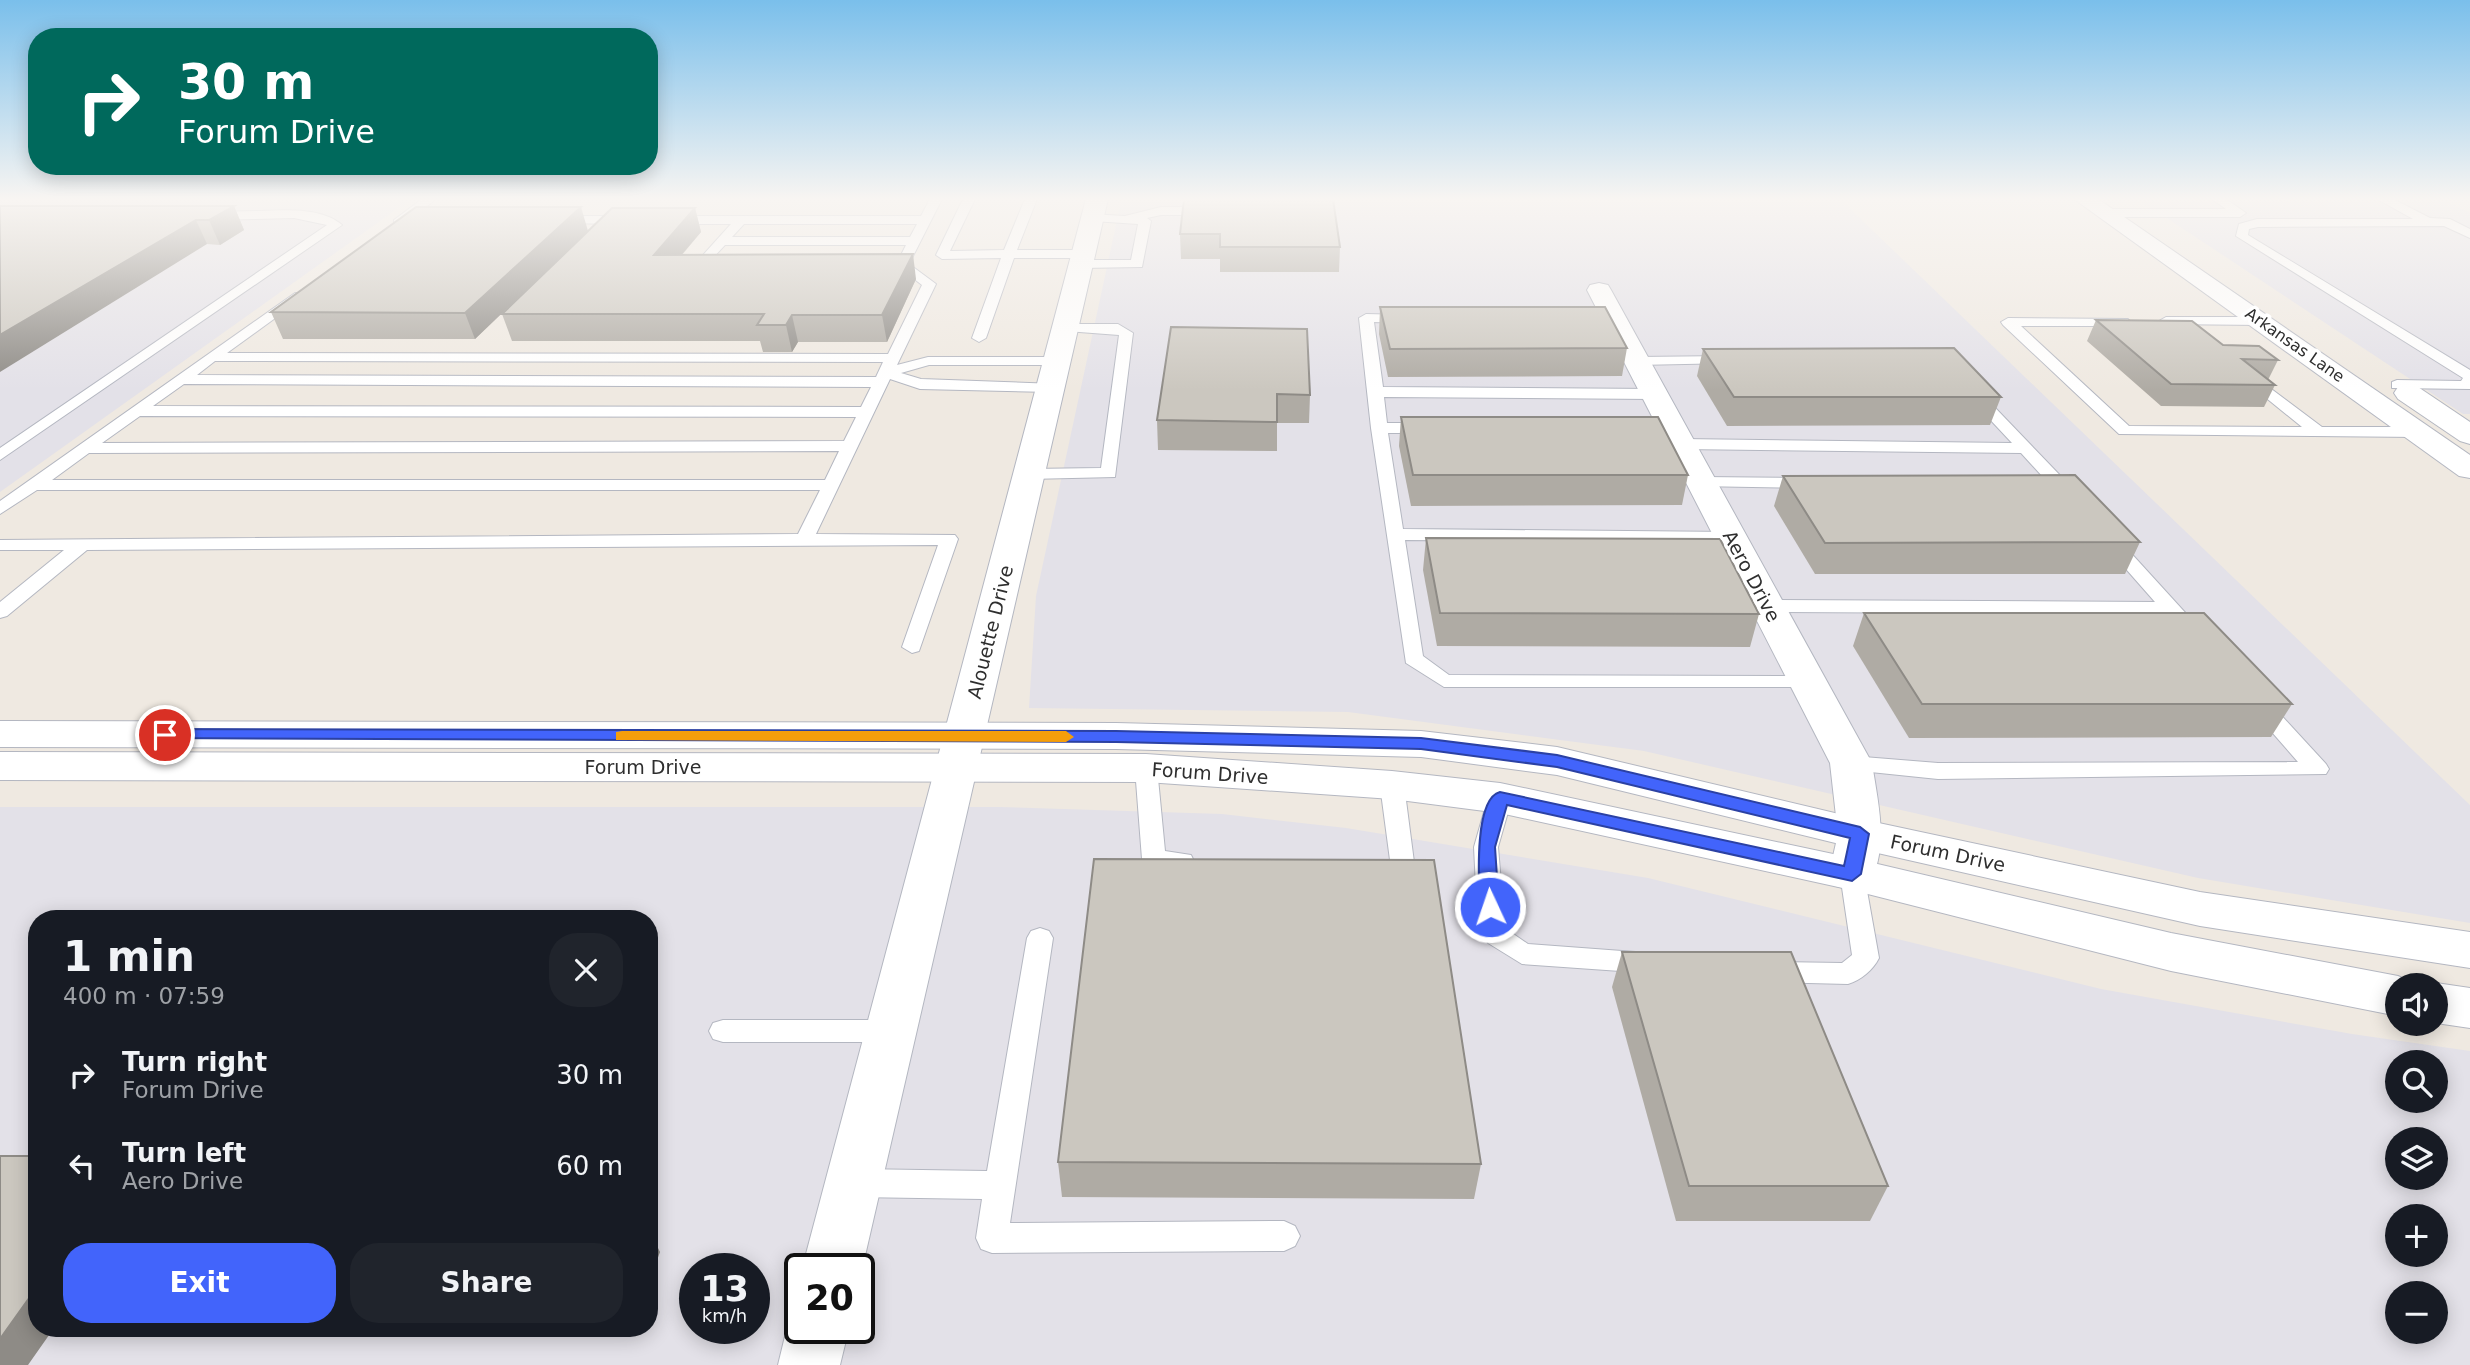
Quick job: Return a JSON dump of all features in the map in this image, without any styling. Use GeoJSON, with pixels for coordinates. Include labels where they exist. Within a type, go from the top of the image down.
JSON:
{"type":"FeatureCollection","features":[{"type":"Feature","properties":{"kind":"street","name":"Alouette Drive"},"geometry":{"type":"LineString","coordinates":[[836,1253],[1058,358],[1087,263]]}},
{"type":"Feature","properties":{"kind":"street","name":"Arkansas Lane"},"geometry":{"type":"LineString","coordinates":[[2201,263],[2272,309],[2419,432],[2470,469]]}},
{"type":"Feature","properties":{"kind":"street","name":"Aero Drive"},"geometry":{"type":"LineString","coordinates":[[1606,311],[1637,360],[1672,434],[1702,482],[1851,762],[1856,854]]}},
{"type":"Feature","properties":{"kind":"street","name":"Arkansas Lane"},"geometry":{"type":"LineString","coordinates":[[2374,370],[2470,435]]}},
{"type":"Feature","properties":{"kind":"street","name":"Forum Drive"},"geometry":{"type":"LineString","coordinates":[[0,734],[960,752],[1392,785],[1500,798],[2470,950]]}},
{"type":"Feature","properties":{"kind":"street","name":"Forum Drive"},"geometry":{"type":"LineString","coordinates":[[0,766],[960,752],[1116,736],[1421,744],[1557,761],[2171,953],[2385,994]]}},
{"type":"Feature","properties":{"kind":"street"},"geometry":{"type":"LineString","coordinates":[[2448,1005],[2470,1008]]}},
{"type":"Feature","properties":{"kind":"street"},"geometry":{"type":"LineString","coordinates":[[808,1365],[814,1344]]}},
{"type":"Feature","properties":{"kind":"lane"},"geometry":{"type":"LineString","coordinates":[[0,455],[281,263]]}},
{"type":"Feature","properties":{"kind":"lane"},"geometry":{"type":"LineString","coordinates":[[702,263],[700,265],[727,265]]}},
{"type":"Feature","properties":{"kind":"lane"},"geometry":{"type":"LineString","coordinates":[[804,540],[929,284],[895,265],[897,263]]}},
{"type":"Feature","properties":{"kind":"lane"},"geometry":{"type":"LineString","coordinates":[[979,338],[1006,263]]}},
{"type":"Feature","properties":{"kind":"lane"},"geometry":{"type":"LineString","coordinates":[[2285,263],[2470,377],[2465,386],[2397,385]]}},
{"type":"Feature","properties":{"kind":"lane"},"geometry":{"type":"LineString","coordinates":[[0,509],[312,284]]}},
{"type":"Feature","properties":{"kind":"lane"},"geometry":{"type":"LineString","coordinates":[[2272,309],[2177,321],[2008,322],[2125,430],[2419,432]]}},
{"type":"Feature","properties":{"kind":"lane"},"geometry":{"type":"LineString","coordinates":[[1421,319],[1366,318],[1379,428],[1413,659],[1444,681],[1808,682]]}},
{"type":"Feature","properties":{"kind":"lane"},"geometry":{"type":"LineString","coordinates":[[2177,321],[2196,337]]}},
{"type":"Feature","properties":{"kind":"lane"},"geometry":{"type":"LineString","coordinates":[[211,357],[886,371],[920,384],[1058,358],[1118,328],[1126,332],[1109,474],[1029,474]]}},
{"type":"Feature","properties":{"kind":"lane"},"geometry":{"type":"LineString","coordinates":[[180,379],[886,371],[928,361],[1058,358]]}},
{"type":"Feature","properties":{"kind":"lane"},"geometry":{"type":"LineString","coordinates":[[1637,360],[1747,360]]}},
{"type":"Feature","properties":{"kind":"lane"},"geometry":{"type":"LineString","coordinates":[[1960,380],[2026,448],[2207,648]]}},
{"type":"Feature","properties":{"kind":"lane"},"geometry":{"type":"LineString","coordinates":[[2254,381],[2319,432]]}},
{"type":"Feature","properties":{"kind":"lane"},"geometry":{"type":"LineString","coordinates":[[1376,392],[1654,394]]}},
{"type":"Feature","properties":{"kind":"lane"},"geometry":{"type":"LineString","coordinates":[[136,411],[866,412]]}},
{"type":"Feature","properties":{"kind":"lane"},"geometry":{"type":"LineString","coordinates":[[1379,428],[1446,428]]}},
{"type":"Feature","properties":{"kind":"lane"},"geometry":{"type":"LineString","coordinates":[[1672,434],[2026,448]]}},
{"type":"Feature","properties":{"kind":"lane"},"geometry":{"type":"LineString","coordinates":[[86,447],[849,446]]}},
{"type":"Feature","properties":{"kind":"lane"},"geometry":{"type":"LineString","coordinates":[[1702,482],[1826,483]]}},
{"type":"Feature","properties":{"kind":"lane"},"geometry":{"type":"LineString","coordinates":[[2032,484],[2059,485]]}},
{"type":"Feature","properties":{"kind":"lane"},"geometry":{"type":"LineString","coordinates":[[34,485],[830,485]]}},
{"type":"Feature","properties":{"kind":"lane"},"geometry":{"type":"LineString","coordinates":[[1395,534],[1731,537]]}},
{"type":"Feature","properties":{"kind":"lane"},"geometry":{"type":"LineString","coordinates":[[0,545],[949,539],[912,647]]}},
{"type":"Feature","properties":{"kind":"lane"},"geometry":{"type":"LineString","coordinates":[[0,612],[83,544]]}},
{"type":"Feature","properties":{"kind":"lane"},"geometry":{"type":"LineString","coordinates":[[1768,606],[2171,608]]}},
{"type":"Feature","properties":{"kind":"lane"},"geometry":{"type":"LineString","coordinates":[[1851,762],[1938,771],[2318,769],[2244,688]]}},
{"type":"Feature","properties":{"kind":"lane"},"geometry":{"type":"LineString","coordinates":[[1146,768],[1154,859],[1209,862]]}},
{"type":"Feature","properties":{"kind":"lane"},"geometry":{"type":"LineString","coordinates":[[1361,868],[1403,870],[1392,785]]}},
{"type":"Feature","properties":{"kind":"lane"},"geometry":{"type":"LineString","coordinates":[[1500,798],[1486,847],[1490,907],[1497,936],[1522,954],[1675,965]]}},
{"type":"Feature","properties":{"kind":"lane"},"geometry":{"type":"LineString","coordinates":[[1745,970],[1848,974],[1866,958],[1856,854]]}},
{"type":"Feature","properties":{"kind":"lane"},"geometry":{"type":"LineString","coordinates":[[1040,938],[992,1238],[1284,1236]]}},
{"type":"Feature","properties":{"kind":"lane"},"geometry":{"type":"LineString","coordinates":[[723,1031],[891,1031]]}},
{"type":"Feature","properties":{"kind":"lane"},"geometry":{"type":"LineString","coordinates":[[853,1183],[1000,1185]]}},
{"type":"Feature","properties":{"kind":"shaded area"},"geometry":{"type":"Polygon","coordinates":[[[0,263],[322,263],[0,492],[0,263]]]}},
{"type":"Feature","properties":{"kind":"shaded area"},"geometry":{"type":"Polygon","coordinates":[[[1108,263],[1906,263],[2470,805],[2470,923],[2198,878],[1644,751],[1348,712],[1029,708],[1036,596],[1108,263]]]}},
{"type":"Feature","properties":{"kind":"shaded area"},"geometry":{"type":"Polygon","coordinates":[[[2234,263],[2470,263],[2470,414],[2463,414],[2234,263]]]}},
{"type":"Feature","properties":{"kind":"shaded area"},"geometry":{"type":"Polygon","coordinates":[[[0,807],[999,807],[1222,814],[1346,828],[1648,878],[2101,989],[2352,1034],[2470,1051],[2470,1365],[0,1365],[0,807]]]}},
{"type":"Feature","properties":{"kind":"building"},"geometry":{"type":"Polygon","coordinates":[[[0,263],[123,263],[0,335],[0,263]]]}},
{"type":"Feature","properties":{"kind":"building"},"geometry":{"type":"Polygon","coordinates":[[[339,263],[520,263],[465,313],[271,312],[339,263]]]}},
{"type":"Feature","properties":{"kind":"building"},"geometry":{"type":"Polygon","coordinates":[[[555,263],[909,263],[882,315],[792,315],[786,325],[757,325],[764,314],[502,314],[555,263]]]}},
{"type":"Feature","properties":{"kind":"building"},"geometry":{"type":"Polygon","coordinates":[[[1380,307],[1605,307],[1627,348],[1390,349],[1380,307]]]}},
{"type":"Feature","properties":{"kind":"building"},"geometry":{"type":"Polygon","coordinates":[[[2096,320],[2192,321],[2223,345],[2259,346],[2278,360],[2242,359],[2275,385],[2171,384],[2096,320]]]}},
{"type":"Feature","properties":{"kind":"building"},"geometry":{"type":"Polygon","coordinates":[[[1171,327],[1307,329],[1310,395],[1277,394],[1277,422],[1157,420],[1171,327]]]}},
{"type":"Feature","properties":{"kind":"building"},"geometry":{"type":"Polygon","coordinates":[[[1954,348],[2001,397],[1734,397],[1703,349],[1954,348]]]}},
{"type":"Feature","properties":{"kind":"building"},"geometry":{"type":"Polygon","coordinates":[[[1401,417],[1658,417],[1688,475],[1413,475],[1401,417]]]}},
{"type":"Feature","properties":{"kind":"building"},"geometry":{"type":"Polygon","coordinates":[[[2075,475],[2140,542],[1825,543],[1783,476],[2075,475]]]}},
{"type":"Feature","properties":{"kind":"building"},"geometry":{"type":"Polygon","coordinates":[[[1426,538],[1720,539],[1759,614],[1440,613],[1426,538]]]}},
{"type":"Feature","properties":{"kind":"building"},"geometry":{"type":"Polygon","coordinates":[[[1864,613],[2204,613],[2292,704],[1922,704],[1864,613]]]}},
{"type":"Feature","properties":{"kind":"building"},"geometry":{"type":"Polygon","coordinates":[[[1094,859],[1434,860],[1481,1164],[1058,1162],[1094,859]]]}},
{"type":"Feature","properties":{"kind":"building"},"geometry":{"type":"Polygon","coordinates":[[[1622,952],[1791,952],[1888,1186],[1689,1186],[1622,952]]]}},
{"type":"Feature","properties":{"kind":"building"},"geometry":{"type":"Polygon","coordinates":[[[0,1156],[28,1156],[28,1300],[0,1339],[0,1156]]]}},
{"type":"Feature","properties":{"kind":"slow traffic"},"geometry":{"type":"LineString","coordinates":[[622,736],[1066,737]]}},
{"type":"Feature","properties":{"kind":"route"},"geometry":{"type":"LineString","coordinates":[[165,735],[1116,736],[1421,744],[1557,761],[1860,834],[1852,874],[1500,798],[1486,847],[1490,907]]}}]}
